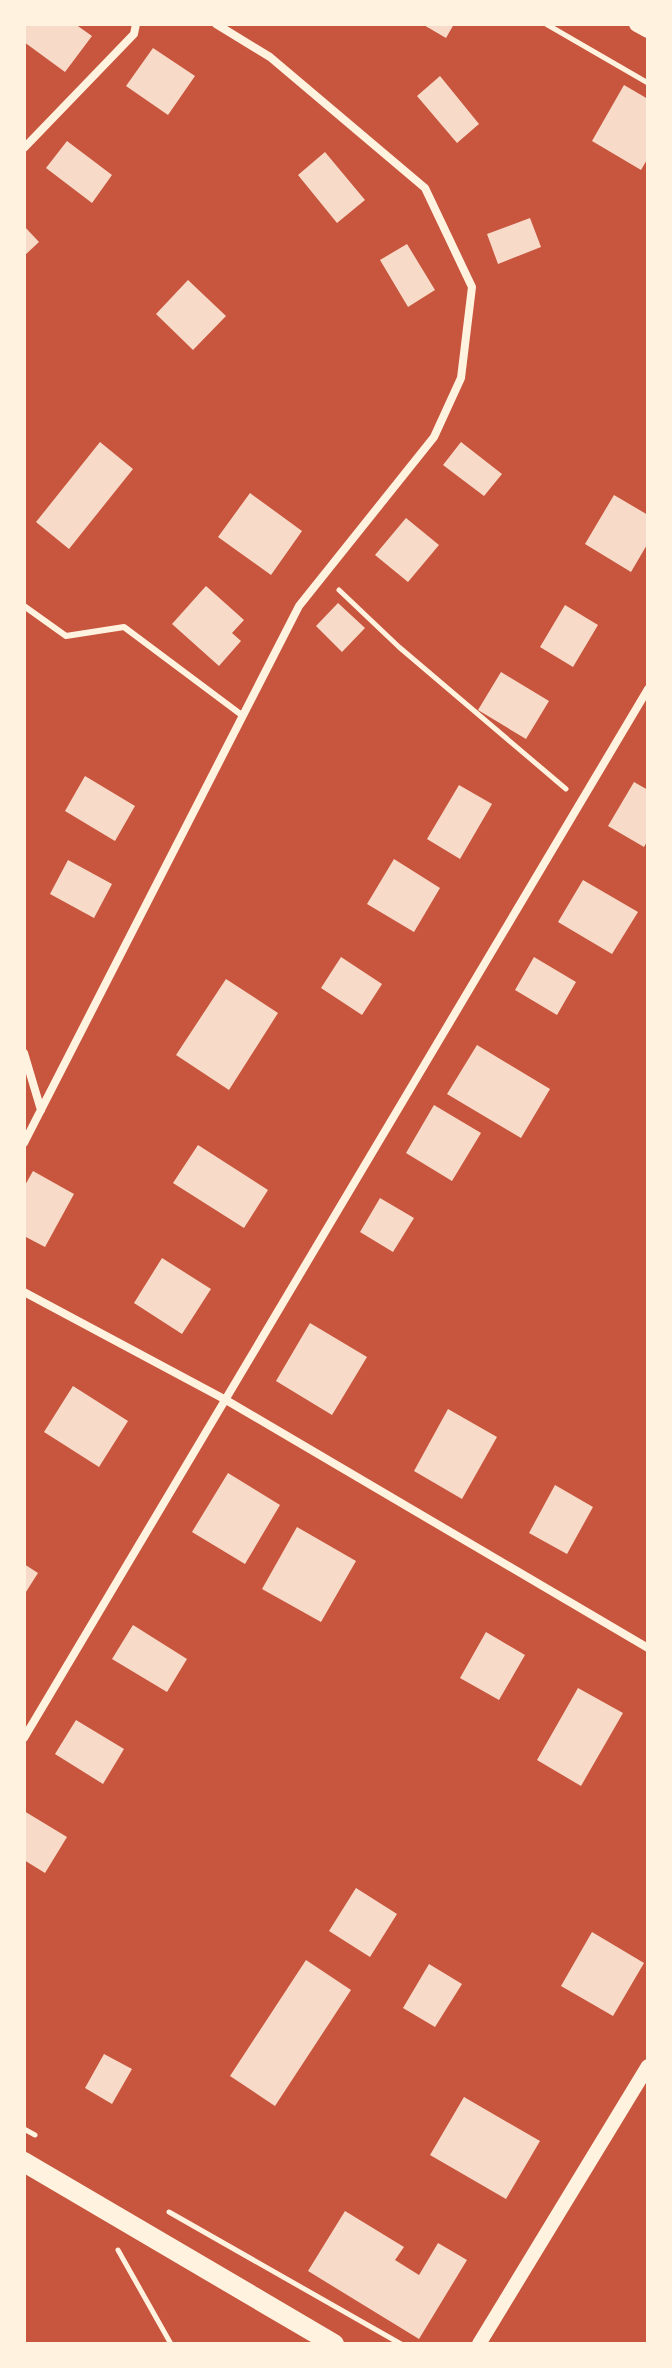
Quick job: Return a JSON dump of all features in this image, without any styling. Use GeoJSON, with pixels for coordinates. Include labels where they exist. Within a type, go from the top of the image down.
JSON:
{"type":"FeatureCollection","features":[{"type":"Feature","properties":{"kind":"main road"},"geometry":{"type":"LineString","coordinates":[[637,24],[648,30]]}},
{"type":"Feature","properties":{"kind":"main road"},"geometry":{"type":"LineString","coordinates":[[24,2162],[334,2344]]}},
{"type":"Feature","properties":{"kind":"street"},"geometry":{"type":"LineString","coordinates":[[24,148],[134,34],[136,24]]}},
{"type":"Feature","properties":{"kind":"street"},"geometry":{"type":"LineString","coordinates":[[24,1143],[299,606],[434,437],[461,378],[472,287],[425,188],[270,57],[216,24]]}},
{"type":"Feature","properties":{"kind":"street"},"geometry":{"type":"LineString","coordinates":[[24,1738],[648,689]]}},
{"type":"Feature","properties":{"kind":"street"},"geometry":{"type":"LineString","coordinates":[[24,1053],[41,1111]]}},
{"type":"Feature","properties":{"kind":"street"},"geometry":{"type":"LineString","coordinates":[[24,1292],[226,1400],[648,1648]]}},
{"type":"Feature","properties":{"kind":"street"},"geometry":{"type":"LineString","coordinates":[[479,2344],[648,2066]]}},
{"type":"Feature","properties":{"kind":"lane"},"geometry":{"type":"LineString","coordinates":[[24,606],[66,636],[124,627],[243,716]]}},
{"type":"Feature","properties":{"kind":"path"},"geometry":{"type":"LineString","coordinates":[[546,24],[648,83]]}},
{"type":"Feature","properties":{"kind":"path"},"geometry":{"type":"LineString","coordinates":[[323,575],[399,647],[582,802]]}},
{"type":"Feature","properties":{"kind":"path"},"geometry":{"type":"LineString","coordinates":[[24,2129],[37,2137]]}},
{"type":"Feature","properties":{"kind":"path"},"geometry":{"type":"LineString","coordinates":[[90,2201],[171,2344]]}},
{"type":"Feature","properties":{"kind":"path"},"geometry":{"type":"LineString","coordinates":[[159,2206],[401,2344]]}},
{"type":"Feature","properties":{"kind":"building"},"geometry":{"type":"Polygon","coordinates":[[[24,24],[75,24],[92,36],[65,72],[24,42],[24,24]]]}},
{"type":"Feature","properties":{"kind":"building"},"geometry":{"type":"Polygon","coordinates":[[[422,24],[454,24],[446,38],[422,24]]]}},
{"type":"Feature","properties":{"kind":"building"},"geometry":{"type":"Polygon","coordinates":[[[153,48],[195,76],[168,115],[126,86],[153,48]]]}},
{"type":"Feature","properties":{"kind":"building"},"geometry":{"type":"Polygon","coordinates":[[[440,76],[479,124],[457,143],[417,96],[440,76]]]}},
{"type":"Feature","properties":{"kind":"building"},"geometry":{"type":"Polygon","coordinates":[[[624,85],[648,99],[648,158],[641,170],[592,141],[624,85]]]}},
{"type":"Feature","properties":{"kind":"building"},"geometry":{"type":"Polygon","coordinates":[[[67,141],[112,175],[92,203],[46,168],[67,141]]]}},
{"type":"Feature","properties":{"kind":"building"},"geometry":{"type":"Polygon","coordinates":[[[325,152],[365,200],[337,223],[298,175],[325,152]]]}},
{"type":"Feature","properties":{"kind":"building"},"geometry":{"type":"Polygon","coordinates":[[[530,218],[541,247],[498,264],[487,234],[530,218]]]}},
{"type":"Feature","properties":{"kind":"building"},"geometry":{"type":"Polygon","coordinates":[[[24,226],[39,242],[24,256],[24,226]]]}},
{"type":"Feature","properties":{"kind":"building"},"geometry":{"type":"Polygon","coordinates":[[[407,244],[435,290],[408,307],[380,260],[407,244]]]}},
{"type":"Feature","properties":{"kind":"building"},"geometry":{"type":"Polygon","coordinates":[[[188,280],[226,316],[193,350],[156,314],[188,280]]]}},
{"type":"Feature","properties":{"kind":"building"},"geometry":{"type":"Polygon","coordinates":[[[100,442],[133,469],[69,549],[36,522],[100,442]]]}},
{"type":"Feature","properties":{"kind":"building"},"geometry":{"type":"Polygon","coordinates":[[[461,442],[502,474],[484,496],[443,465],[461,442]]]}},
{"type":"Feature","properties":{"kind":"building"},"geometry":{"type":"Polygon","coordinates":[[[250,493],[302,531],[271,575],[218,537],[250,493]]]}},
{"type":"Feature","properties":{"kind":"building"},"geometry":{"type":"Polygon","coordinates":[[[614,495],[648,515],[648,543],[631,572],[585,544],[614,495]]]}},
{"type":"Feature","properties":{"kind":"building"},"geometry":{"type":"Polygon","coordinates":[[[406,518],[439,545],[408,582],[375,555],[406,518]]]}},
{"type":"Feature","properties":{"kind":"building"},"geometry":{"type":"Polygon","coordinates":[[[206,586],[244,620],[232,633],[241,641],[219,666],[172,624],[206,586]]]}},
{"type":"Feature","properties":{"kind":"building"},"geometry":{"type":"Polygon","coordinates":[[[338,603],[365,628],[342,652],[316,626],[338,603]]]}},
{"type":"Feature","properties":{"kind":"building"},"geometry":{"type":"Polygon","coordinates":[[[565,605],[598,625],[573,667],[540,647],[565,605]]]}},
{"type":"Feature","properties":{"kind":"building"},"geometry":{"type":"Polygon","coordinates":[[[501,672],[549,701],[526,739],[478,710],[501,672]]]}},
{"type":"Feature","properties":{"kind":"building"},"geometry":{"type":"Polygon","coordinates":[[[85,776],[135,806],[115,841],[65,811],[85,776]]]}},
{"type":"Feature","properties":{"kind":"building"},"geometry":{"type":"Polygon","coordinates":[[[634,782],[648,790],[648,840],[644,847],[608,826],[634,782]]]}},
{"type":"Feature","properties":{"kind":"building"},"geometry":{"type":"Polygon","coordinates":[[[459,785],[492,804],[460,859],[427,839],[459,785]]]}},
{"type":"Feature","properties":{"kind":"building"},"geometry":{"type":"Polygon","coordinates":[[[394,859],[440,888],[414,932],[367,904],[394,859]]]}},
{"type":"Feature","properties":{"kind":"building"},"geometry":{"type":"Polygon","coordinates":[[[68,860],[112,884],[94,918],[50,894],[68,860]]]}},
{"type":"Feature","properties":{"kind":"building"},"geometry":{"type":"Polygon","coordinates":[[[583,880],[638,912],[612,954],[558,922],[583,880]]]}},
{"type":"Feature","properties":{"kind":"building"},"geometry":{"type":"Polygon","coordinates":[[[341,957],[382,984],[362,1015],[321,988],[341,957]]]}},
{"type":"Feature","properties":{"kind":"building"},"geometry":{"type":"Polygon","coordinates":[[[534,957],[576,982],[557,1015],[515,990],[534,957]]]}},
{"type":"Feature","properties":{"kind":"building"},"geometry":{"type":"Polygon","coordinates":[[[226,979],[278,1013],[229,1090],[176,1055],[226,979]]]}},
{"type":"Feature","properties":{"kind":"building"},"geometry":{"type":"Polygon","coordinates":[[[477,1045],[550,1089],[521,1138],[447,1094],[477,1045]]]}},
{"type":"Feature","properties":{"kind":"building"},"geometry":{"type":"Polygon","coordinates":[[[434,1105],[481,1133],[452,1181],[406,1153],[434,1105]]]}},
{"type":"Feature","properties":{"kind":"building"},"geometry":{"type":"Polygon","coordinates":[[[198,1145],[268,1190],[244,1228],[173,1183],[198,1145]]]}},
{"type":"Feature","properties":{"kind":"building"},"geometry":{"type":"Polygon","coordinates":[[[33,1171],[74,1194],[45,1247],[24,1236],[24,1187],[33,1171]]]}},
{"type":"Feature","properties":{"kind":"building"},"geometry":{"type":"Polygon","coordinates":[[[380,1198],[414,1218],[393,1252],[360,1232],[380,1198]]]}},
{"type":"Feature","properties":{"kind":"building"},"geometry":{"type":"Polygon","coordinates":[[[162,1258],[211,1289],[182,1334],[134,1303],[162,1258]]]}},
{"type":"Feature","properties":{"kind":"building"},"geometry":{"type":"Polygon","coordinates":[[[310,1323],[367,1357],[332,1415],[276,1381],[310,1323]]]}},
{"type":"Feature","properties":{"kind":"building"},"geometry":{"type":"Polygon","coordinates":[[[73,1386],[128,1421],[99,1467],[44,1432],[73,1386]]]}},
{"type":"Feature","properties":{"kind":"building"},"geometry":{"type":"Polygon","coordinates":[[[448,1409],[497,1437],[462,1499],[414,1471],[448,1409]]]}},
{"type":"Feature","properties":{"kind":"building"},"geometry":{"type":"Polygon","coordinates":[[[228,1473],[280,1505],[245,1564],[192,1532],[228,1473]]]}},
{"type":"Feature","properties":{"kind":"building"},"geometry":{"type":"Polygon","coordinates":[[[555,1485],[593,1507],[567,1554],[529,1533],[555,1485]]]}},
{"type":"Feature","properties":{"kind":"building"},"geometry":{"type":"Polygon","coordinates":[[[297,1527],[356,1561],[321,1622],[262,1589],[297,1527]]]}},
{"type":"Feature","properties":{"kind":"building"},"geometry":{"type":"Polygon","coordinates":[[[24,1564],[38,1573],[24,1595],[24,1564]]]}},
{"type":"Feature","properties":{"kind":"building"},"geometry":{"type":"Polygon","coordinates":[[[133,1625],[187,1659],[167,1692],[112,1659],[133,1625]]]}},
{"type":"Feature","properties":{"kind":"building"},"geometry":{"type":"Polygon","coordinates":[[[486,1632],[525,1655],[499,1700],[460,1678],[486,1632]]]}},
{"type":"Feature","properties":{"kind":"building"},"geometry":{"type":"Polygon","coordinates":[[[578,1688],[623,1713],[581,1786],[537,1760],[578,1688]]]}},
{"type":"Feature","properties":{"kind":"building"},"geometry":{"type":"Polygon","coordinates":[[[76,1720],[124,1749],[103,1784],[55,1754],[76,1720]]]}},
{"type":"Feature","properties":{"kind":"building"},"geometry":{"type":"Polygon","coordinates":[[[24,1811],[67,1837],[45,1873],[24,1860],[24,1811]]]}},
{"type":"Feature","properties":{"kind":"building"},"geometry":{"type":"Polygon","coordinates":[[[356,1888],[397,1914],[370,1957],[329,1931],[356,1888]]]}},
{"type":"Feature","properties":{"kind":"building"},"geometry":{"type":"Polygon","coordinates":[[[592,1932],[644,1963],[613,2016],[561,1986],[592,1932]]]}},
{"type":"Feature","properties":{"kind":"building"},"geometry":{"type":"Polygon","coordinates":[[[306,1960],[351,1990],[275,2106],[230,2076],[306,1960]]]}},
{"type":"Feature","properties":{"kind":"building"},"geometry":{"type":"Polygon","coordinates":[[[429,1964],[462,1984],[435,2027],[403,2008],[429,1964]]]}},
{"type":"Feature","properties":{"kind":"building"},"geometry":{"type":"Polygon","coordinates":[[[104,2054],[132,2069],[112,2104],[85,2088],[104,2054]]]}},
{"type":"Feature","properties":{"kind":"building"},"geometry":{"type":"Polygon","coordinates":[[[464,2097],[540,2141],[506,2199],[430,2155],[464,2097]]]}},
{"type":"Feature","properties":{"kind":"building"},"geometry":{"type":"Polygon","coordinates":[[[345,2211],[404,2247],[395,2260],[419,2275],[438,2243],[467,2260],[419,2339],[308,2271],[345,2211]]]}}]}
